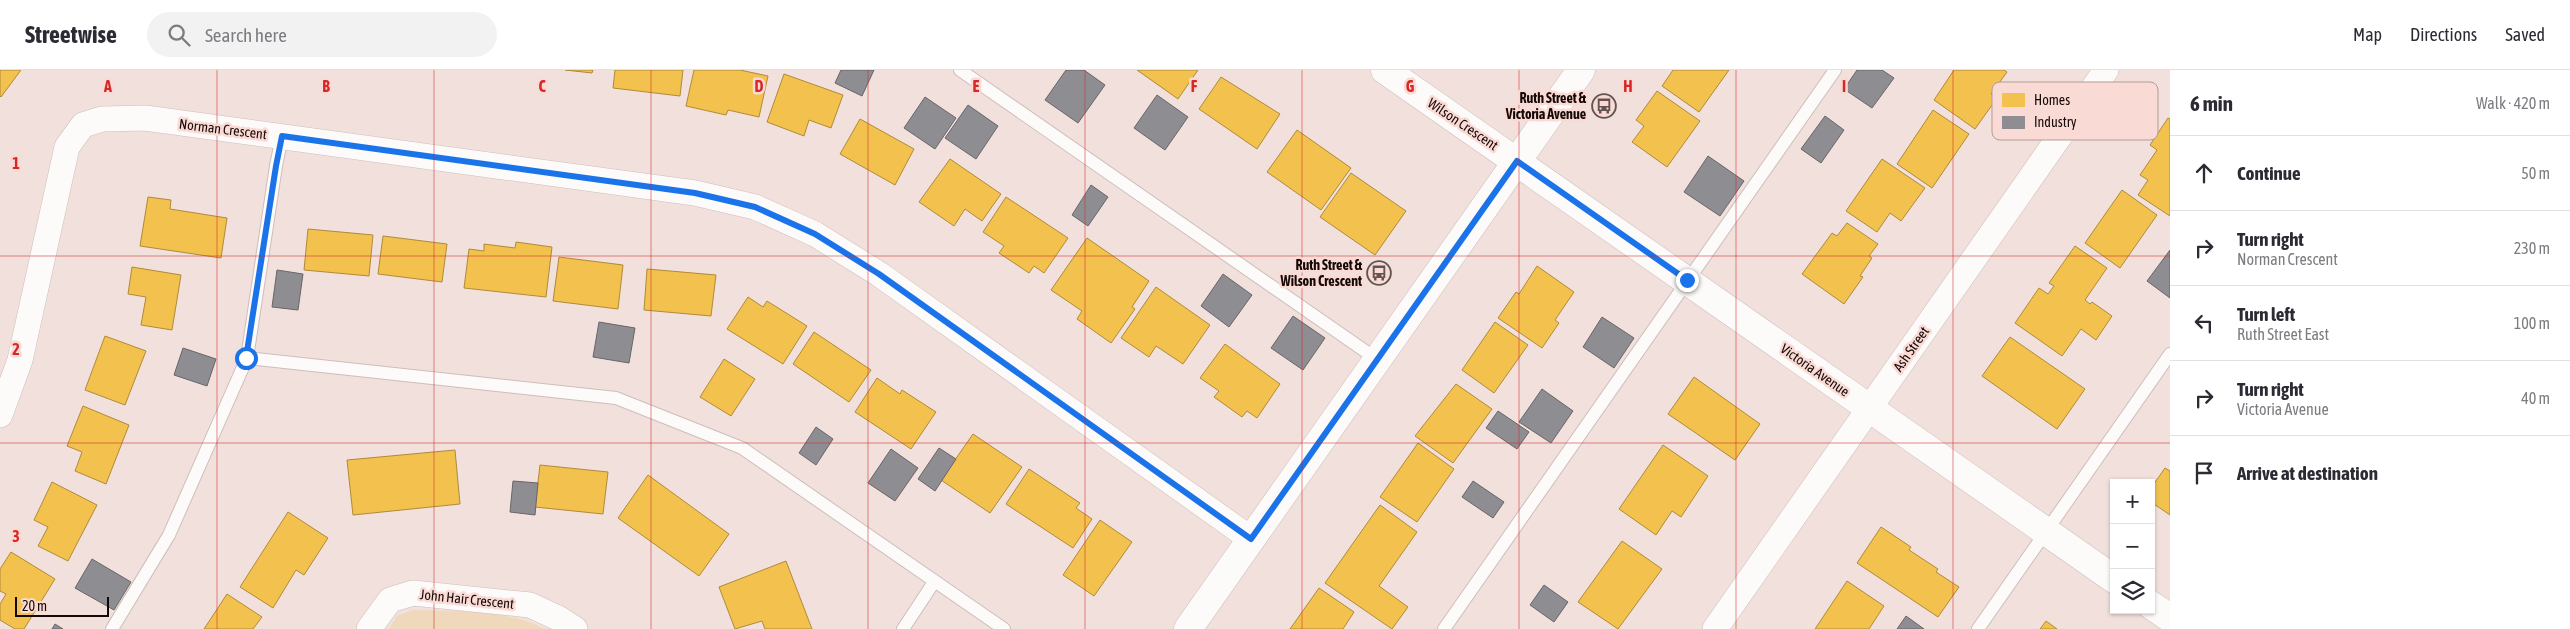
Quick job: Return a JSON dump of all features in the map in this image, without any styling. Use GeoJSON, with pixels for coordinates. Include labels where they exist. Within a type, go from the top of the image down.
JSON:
{"type":"FeatureCollection","features":[{"type":"Feature","properties":{"kind":"street","name":"Wilson Crescent"},"geometry":{"type":"LineString","coordinates":[[1384,70],[1517,161]]}},
{"type":"Feature","properties":{"kind":"street"},"geometry":{"type":"LineString","coordinates":[[1188,629],[1581,70]]}},
{"type":"Feature","properties":{"kind":"street","name":"Ash Street"},"geometry":{"type":"LineString","coordinates":[[2098,82],[2106,70]]}},
{"type":"Feature","properties":{"kind":"street","name":"Norman Crescent"},"geometry":{"type":"LineString","coordinates":[[0,415],[20,360],[67,147],[83,126],[102,120],[146,118],[695,193],[755,207],[815,234],[879,274],[1251,539]]}},
{"type":"Feature","properties":{"kind":"street","name":"Ash Street"},"geometry":{"type":"LineString","coordinates":[[1715,629],[2057,140]]}},
{"type":"Feature","properties":{"kind":"street","name":"Victoria Avenue"},"geometry":{"type":"LineString","coordinates":[[1517,161],[2110,576]]}},
{"type":"Feature","properties":{"kind":"street","name":"John Hair Crescent"},"geometry":{"type":"LineString","coordinates":[[369,629],[390,600],[413,593],[530,605],[558,618],[575,629]]}},
{"type":"Feature","properties":{"kind":"street"},"geometry":{"type":"LineString","coordinates":[[2155,608],[2170,618]]}},
{"type":"Feature","properties":{"kind":"lane"},"geometry":{"type":"LineString","coordinates":[[960,70],[1378,360]]}},
{"type":"Feature","properties":{"kind":"lane"},"geometry":{"type":"LineString","coordinates":[[1444,629],[1835,70]]}},
{"type":"Feature","properties":{"kind":"lane"},"geometry":{"type":"LineString","coordinates":[[112,629],[169,535],[246,358],[282,136]]}},
{"type":"Feature","properties":{"kind":"lane"},"geometry":{"type":"LineString","coordinates":[[1978,629],[2170,354]]}},
{"type":"Feature","properties":{"kind":"lane"},"geometry":{"type":"LineString","coordinates":[[246,358],[616,398],[742,448],[1004,629]]}},
{"type":"Feature","properties":{"kind":"lane"},"geometry":{"type":"LineString","coordinates":[[903,629],[934,582]]}},
{"type":"Feature","properties":{"kind":"shaded area"},"geometry":{"type":"Polygon","coordinates":[[[413,610],[498,614],[530,622],[544,629],[389,629],[397,616],[413,610]]]}},
{"type":"Feature","properties":{"kind":"building: Homes"},"geometry":{"type":"Polygon","coordinates":[[[0,70],[21,70],[1,97],[0,96],[0,70]]]}},
{"type":"Feature","properties":{"kind":"building: Homes"},"geometry":{"type":"Polygon","coordinates":[[[565,70],[593,70],[592,73],[565,70]]]}},
{"type":"Feature","properties":{"kind":"building: Homes"},"geometry":{"type":"Polygon","coordinates":[[[615,70],[683,70],[680,96],[613,88],[615,70]]]}},
{"type":"Feature","properties":{"kind":"building: Homes"},"geometry":{"type":"Polygon","coordinates":[[[694,70],[740,70],[768,76],[759,117],[728,110],[726,115],[686,106],[694,70]]]}},
{"type":"Feature","properties":{"kind":"building: Homes"},"geometry":{"type":"Polygon","coordinates":[[[1137,70],[1198,70],[1178,99],[1137,70]]]}},
{"type":"Feature","properties":{"kind":"building: Homes"},"geometry":{"type":"Polygon","coordinates":[[[1673,70],[1729,70],[1699,112],[1662,86],[1673,70]]]}},
{"type":"Feature","properties":{"kind":"building: Homes"},"geometry":{"type":"Polygon","coordinates":[[[1954,70],[2004,70],[2007,72],[2000,82],[1992,82],[1992,105],[1975,129],[1934,100],[1954,70]]]}},
{"type":"Feature","properties":{"kind":"building: Homes"},"geometry":{"type":"Polygon","coordinates":[[[784,74],[843,95],[831,128],[809,120],[804,136],[767,122],[784,74]]]}},
{"type":"Feature","properties":{"kind":"building: Homes"},"geometry":{"type":"Polygon","coordinates":[[[1221,77],[1280,114],[1257,149],[1199,109],[1221,77]]]}},
{"type":"Feature","properties":{"kind":"building: Homes"},"geometry":{"type":"Polygon","coordinates":[[[1657,91],[1700,121],[1667,167],[1632,142],[1644,126],[1636,120],[1657,91]]]}},
{"type":"Feature","properties":{"kind":"building: Homes"},"geometry":{"type":"Polygon","coordinates":[[[1933,110],[1969,134],[1932,188],[1897,164],[1933,110]]]}},
{"type":"Feature","properties":{"kind":"building: Homes"},"geometry":{"type":"Polygon","coordinates":[[[2168,118],[2170,119],[2170,216],[2138,195],[2148,180],[2140,175],[2157,150],[2150,145],[2153,140],[2158,140],[2158,133],[2168,118]]]}},
{"type":"Feature","properties":{"kind":"building: Homes"},"geometry":{"type":"Polygon","coordinates":[[[860,119],[914,149],[895,185],[840,154],[860,119]]]}},
{"type":"Feature","properties":{"kind":"building: Homes"},"geometry":{"type":"Polygon","coordinates":[[[1297,130],[1351,168],[1321,210],[1267,172],[1297,130]]]}},
{"type":"Feature","properties":{"kind":"building: Homes"},"geometry":{"type":"Polygon","coordinates":[[[950,159],[1001,194],[982,221],[965,209],[954,226],[919,202],[950,159]]]}},
{"type":"Feature","properties":{"kind":"building: Homes"},"geometry":{"type":"Polygon","coordinates":[[[1882,159],[1925,188],[1901,221],[1890,213],[1877,232],[1846,211],[1882,159]]]}},
{"type":"Feature","properties":{"kind":"building: Homes"},"geometry":{"type":"Polygon","coordinates":[[[1351,173],[1406,211],[1375,255],[1320,217],[1351,173]]]}},
{"type":"Feature","properties":{"kind":"building: Homes"},"geometry":{"type":"Polygon","coordinates":[[[2122,190],[2157,215],[2120,268],[2085,243],[2122,190]]]}},
{"type":"Feature","properties":{"kind":"building: Homes"},"geometry":{"type":"Polygon","coordinates":[[[148,197],[171,200],[170,209],[227,218],[221,258],[140,246],[148,197]]]}},
{"type":"Feature","properties":{"kind":"building: Homes"},"geometry":{"type":"Polygon","coordinates":[[[1006,197],[1068,238],[1044,273],[1034,266],[1029,273],[999,253],[1004,246],[983,232],[1006,197]]]}},
{"type":"Feature","properties":{"kind":"building: Homes"},"geometry":{"type":"Polygon","coordinates":[[[1847,223],[1878,244],[1869,256],[1872,258],[1860,276],[1863,277],[1844,304],[1802,274],[1832,233],[1837,236],[1847,223]]]}},
{"type":"Feature","properties":{"kind":"building: Homes"},"geometry":{"type":"Polygon","coordinates":[[[308,229],[373,235],[369,276],[304,270],[308,229]]]}},
{"type":"Feature","properties":{"kind":"building: Homes"},"geometry":{"type":"Polygon","coordinates":[[[383,236],[447,244],[442,282],[378,274],[383,236]]]}},
{"type":"Feature","properties":{"kind":"building: Homes"},"geometry":{"type":"Polygon","coordinates":[[[1087,238],[1149,281],[1132,307],[1135,309],[1111,343],[1077,319],[1082,311],[1051,290],[1087,238]]]}},
{"type":"Feature","properties":{"kind":"building: Homes"},"geometry":{"type":"Polygon","coordinates":[[[516,242],[552,247],[546,297],[464,288],[469,249],[484,251],[484,244],[515,248],[516,242]]]}},
{"type":"Feature","properties":{"kind":"building: Homes"},"geometry":{"type":"Polygon","coordinates":[[[2075,246],[2107,268],[2085,300],[2090,304],[2092,302],[2112,316],[2096,340],[2081,329],[2062,356],[2015,323],[2039,288],[2048,294],[2054,286],[2049,283],[2075,246]]]}},
{"type":"Feature","properties":{"kind":"building: Homes"},"geometry":{"type":"Polygon","coordinates":[[[559,257],[623,265],[618,309],[553,301],[559,257]]]}},
{"type":"Feature","properties":{"kind":"building: Homes"},"geometry":{"type":"Polygon","coordinates":[[[1537,266],[1574,292],[1555,320],[1559,323],[1542,348],[1498,318],[1516,292],[1519,294],[1537,266]]]}},
{"type":"Feature","properties":{"kind":"building: Homes"},"geometry":{"type":"Polygon","coordinates":[[[132,267],[181,275],[172,330],[141,325],[146,297],[128,294],[132,267]]]}},
{"type":"Feature","properties":{"kind":"building: Homes"},"geometry":{"type":"Polygon","coordinates":[[[647,269],[716,275],[711,316],[644,310],[647,269]]]}},
{"type":"Feature","properties":{"kind":"building: Homes"},"geometry":{"type":"Polygon","coordinates":[[[1156,287],[1210,325],[1183,364],[1156,346],[1149,357],[1121,338],[1156,287]]]}},
{"type":"Feature","properties":{"kind":"building: Homes"},"geometry":{"type":"Polygon","coordinates":[[[748,297],[763,307],[767,301],[807,326],[783,364],[727,329],[748,297]]]}},
{"type":"Feature","properties":{"kind":"building: Homes"},"geometry":{"type":"Polygon","coordinates":[[[1495,322],[1528,345],[1494,393],[1462,370],[1495,322]]]}},
{"type":"Feature","properties":{"kind":"building: Homes"},"geometry":{"type":"Polygon","coordinates":[[[814,332],[871,370],[849,402],[793,364],[814,332]]]}},
{"type":"Feature","properties":{"kind":"building: Homes"},"geometry":{"type":"Polygon","coordinates":[[[105,336],[146,351],[125,405],[85,390],[105,336]]]}},
{"type":"Feature","properties":{"kind":"building: Homes"},"geometry":{"type":"Polygon","coordinates":[[[2010,337],[2085,389],[2057,429],[1982,376],[2010,337]]]}},
{"type":"Feature","properties":{"kind":"building: Homes"},"geometry":{"type":"Polygon","coordinates":[[[1225,344],[1280,384],[1257,418],[1247,411],[1242,417],[1214,397],[1219,391],[1200,378],[1225,344]]]}},
{"type":"Feature","properties":{"kind":"building: Homes"},"geometry":{"type":"Polygon","coordinates":[[[724,359],[755,379],[731,416],[700,397],[724,359]]]}},
{"type":"Feature","properties":{"kind":"building: Homes"},"geometry":{"type":"Polygon","coordinates":[[[1694,377],[1760,424],[1735,460],[1668,414],[1694,377]]]}},
{"type":"Feature","properties":{"kind":"building: Homes"},"geometry":{"type":"Polygon","coordinates":[[[877,378],[900,394],[902,390],[936,412],[911,449],[855,412],[877,378]]]}},
{"type":"Feature","properties":{"kind":"building: Homes"},"geometry":{"type":"Polygon","coordinates":[[[1456,384],[1492,409],[1453,463],[1415,436],[1456,384]]]}},
{"type":"Feature","properties":{"kind":"building: Homes"},"geometry":{"type":"Polygon","coordinates":[[[83,406],[129,425],[106,484],[75,471],[82,452],[67,446],[83,406]]]}},
{"type":"Feature","properties":{"kind":"building: Homes"},"geometry":{"type":"Polygon","coordinates":[[[973,434],[1022,467],[990,513],[941,480],[973,434]]]}},
{"type":"Feature","properties":{"kind":"building: Homes"},"geometry":{"type":"Polygon","coordinates":[[[1418,443],[1454,469],[1417,522],[1380,497],[1418,443]]]}},
{"type":"Feature","properties":{"kind":"building: Homes"},"geometry":{"type":"Polygon","coordinates":[[[1663,445],[1708,476],[1681,517],[1672,511],[1656,535],[1619,509],[1663,445]]]}},
{"type":"Feature","properties":{"kind":"building: Homes"},"geometry":{"type":"Polygon","coordinates":[[[455,450],[460,504],[353,515],[347,460],[455,450]]]}},
{"type":"Feature","properties":{"kind":"building: Homes"},"geometry":{"type":"Polygon","coordinates":[[[540,465],[608,472],[603,514],[535,507],[540,465]]]}},
{"type":"Feature","properties":{"kind":"building: Homes"},"geometry":{"type":"Polygon","coordinates":[[[2165,468],[2170,471],[2170,515],[2155,505],[2155,482],[2165,468]]]}},
{"type":"Feature","properties":{"kind":"building: Homes"},"geometry":{"type":"Polygon","coordinates":[[[1029,469],[1080,503],[1076,508],[1092,519],[1073,548],[1006,504],[1029,469]]]}},
{"type":"Feature","properties":{"kind":"building: Homes"},"geometry":{"type":"Polygon","coordinates":[[[648,475],[729,534],[699,576],[618,518],[648,475]]]}},
{"type":"Feature","properties":{"kind":"building: Homes"},"geometry":{"type":"Polygon","coordinates":[[[52,482],[97,505],[68,561],[38,546],[48,527],[34,520],[52,482]]]}},
{"type":"Feature","properties":{"kind":"building: Homes"},"geometry":{"type":"Polygon","coordinates":[[[1380,505],[1417,532],[1379,586],[1408,607],[1392,629],[1325,583],[1380,505]]]}},
{"type":"Feature","properties":{"kind":"building: Homes"},"geometry":{"type":"Polygon","coordinates":[[[288,512],[328,538],[304,575],[296,570],[273,608],[240,587],[288,512]]]}},
{"type":"Feature","properties":{"kind":"building: Homes"},"geometry":{"type":"Polygon","coordinates":[[[1100,520],[1132,542],[1094,596],[1063,575],[1100,520]]]}},
{"type":"Feature","properties":{"kind":"building: Homes"},"geometry":{"type":"Polygon","coordinates":[[[1881,527],[1911,547],[1909,550],[1938,569],[1936,572],[1959,587],[1938,617],[1857,563],[1881,527]]]}},
{"type":"Feature","properties":{"kind":"building: Homes"},"geometry":{"type":"Polygon","coordinates":[[[1622,541],[1662,569],[1618,629],[1578,602],[1622,541]]]}},
{"type":"Feature","properties":{"kind":"building: Homes"},"geometry":{"type":"Polygon","coordinates":[[[11,552],[55,579],[24,629],[15,629],[0,620],[0,604],[6,594],[0,591],[0,569],[11,552]]]}},
{"type":"Feature","properties":{"kind":"building: Homes"},"geometry":{"type":"Polygon","coordinates":[[[786,561],[812,629],[765,629],[762,621],[735,629],[719,587],[786,561]]]}},
{"type":"Feature","properties":{"kind":"building: Homes"},"geometry":{"type":"Polygon","coordinates":[[[1847,581],[1884,606],[1869,629],[1815,629],[1847,581]]]}},
{"type":"Feature","properties":{"kind":"building: Homes"},"geometry":{"type":"Polygon","coordinates":[[[1319,588],[1354,612],[1343,629],[1290,629],[1319,588]]]}},
{"type":"Feature","properties":{"kind":"building: Homes"},"geometry":{"type":"Polygon","coordinates":[[[227,594],[262,617],[253,629],[204,629],[227,594]]]}},
{"type":"Feature","properties":{"kind":"building: Homes"},"geometry":{"type":"Polygon","coordinates":[[[2046,621],[2057,629],[2040,629],[2046,621]]]}},
{"type":"Feature","properties":{"kind":"building: Industry"},"geometry":{"type":"Polygon","coordinates":[[[841,70],[874,70],[862,96],[835,83],[841,70]]]}},
{"type":"Feature","properties":{"kind":"building: Industry"},"geometry":{"type":"Polygon","coordinates":[[[1066,70],[1084,70],[1105,85],[1078,123],[1045,100],[1066,70]]]}},
{"type":"Feature","properties":{"kind":"building: Industry"},"geometry":{"type":"Polygon","coordinates":[[[1857,70],[1882,70],[1894,78],[1872,108],[1844,89],[1857,70]]]}},
{"type":"Feature","properties":{"kind":"building: Industry"},"geometry":{"type":"Polygon","coordinates":[[[1157,95],[1188,117],[1165,150],[1134,128],[1157,95]]]}},
{"type":"Feature","properties":{"kind":"building: Industry"},"geometry":{"type":"Polygon","coordinates":[[[925,97],[956,118],[935,149],[904,128],[925,97]]]}},
{"type":"Feature","properties":{"kind":"building: Industry"},"geometry":{"type":"Polygon","coordinates":[[[968,105],[998,126],[976,159],[945,138],[968,105]]]}},
{"type":"Feature","properties":{"kind":"building: Industry"},"geometry":{"type":"Polygon","coordinates":[[[1825,116],[1844,130],[1821,163],[1801,149],[1825,116]]]}},
{"type":"Feature","properties":{"kind":"building: Industry"},"geometry":{"type":"Polygon","coordinates":[[[1708,156],[1744,181],[1720,216],[1684,192],[1708,156]]]}},
{"type":"Feature","properties":{"kind":"building: Industry"},"geometry":{"type":"Polygon","coordinates":[[[1091,185],[1108,197],[1088,226],[1072,215],[1091,185]]]}},
{"type":"Feature","properties":{"kind":"building: Industry"},"geometry":{"type":"Polygon","coordinates":[[[2170,250],[2170,298],[2147,281],[2170,250]]]}},
{"type":"Feature","properties":{"kind":"building: Industry"},"geometry":{"type":"Polygon","coordinates":[[[277,270],[303,274],[298,310],[272,307],[277,270]]]}},
{"type":"Feature","properties":{"kind":"building: Industry"},"geometry":{"type":"Polygon","coordinates":[[[1223,274],[1252,295],[1229,327],[1201,306],[1223,274]]]}},
{"type":"Feature","properties":{"kind":"building: Industry"},"geometry":{"type":"Polygon","coordinates":[[[1293,316],[1325,338],[1303,370],[1271,348],[1293,316]]]}},
{"type":"Feature","properties":{"kind":"building: Industry"},"geometry":{"type":"Polygon","coordinates":[[[1602,317],[1634,338],[1614,368],[1583,347],[1602,317]]]}},
{"type":"Feature","properties":{"kind":"building: Industry"},"geometry":{"type":"Polygon","coordinates":[[[599,322],[635,328],[629,363],[593,357],[599,322]]]}},
{"type":"Feature","properties":{"kind":"building: Industry"},"geometry":{"type":"Polygon","coordinates":[[[183,348],[216,359],[207,386],[174,375],[183,348]]]}},
{"type":"Feature","properties":{"kind":"building: Industry"},"geometry":{"type":"Polygon","coordinates":[[[1542,389],[1573,411],[1551,443],[1519,422],[1542,389]]]}},
{"type":"Feature","properties":{"kind":"building: Industry"},"geometry":{"type":"Polygon","coordinates":[[[1498,411],[1529,432],[1517,449],[1486,428],[1498,411]]]}},
{"type":"Feature","properties":{"kind":"building: Industry"},"geometry":{"type":"Polygon","coordinates":[[[816,427],[833,439],[816,465],[799,453],[816,427]]]}},
{"type":"Feature","properties":{"kind":"building: Industry"},"geometry":{"type":"Polygon","coordinates":[[[939,448],[956,459],[935,491],[918,479],[939,448]]]}},
{"type":"Feature","properties":{"kind":"building: Industry"},"geometry":{"type":"Polygon","coordinates":[[[891,449],[918,468],[895,501],[868,483],[891,449]]]}},
{"type":"Feature","properties":{"kind":"building: Industry"},"geometry":{"type":"Polygon","coordinates":[[[513,481],[538,483],[535,515],[510,512],[513,481]]]}},
{"type":"Feature","properties":{"kind":"building: Industry"},"geometry":{"type":"Polygon","coordinates":[[[1473,481],[1504,502],[1493,518],[1462,497],[1473,481]]]}},
{"type":"Feature","properties":{"kind":"building: Industry"},"geometry":{"type":"Polygon","coordinates":[[[92,559],[131,582],[114,610],[75,588],[92,559]]]}},
{"type":"Feature","properties":{"kind":"building: Industry"},"geometry":{"type":"Polygon","coordinates":[[[1544,585],[1568,602],[1554,622],[1530,605],[1544,585]]]}},
{"type":"Feature","properties":{"kind":"building: Industry"},"geometry":{"type":"Polygon","coordinates":[[[1906,616],[1924,629],[1897,629],[1906,616]]]}},
{"type":"Feature","properties":{"kind":"building: Industry"},"geometry":{"type":"Polygon","coordinates":[[[55,624],[63,629],[52,629],[55,624]]]}},
{"type":"Feature","properties":{"kind":"place","name":"Ruth Street & Victoria Avenue"},"geometry":{"type":"Point","coordinates":[1604,106]}},
{"type":"Feature","properties":{"kind":"place","name":"Ruth Street & Wilson Crescent"},"geometry":{"type":"Point","coordinates":[1379,273]}},
{"type":"Feature","properties":{"kind":"route"},"geometry":{"type":"LineString","coordinates":[[246,358],[282,136],[695,193],[755,207],[815,234],[879,274],[1251,539],[1517,161],[1687,280]]}}]}
